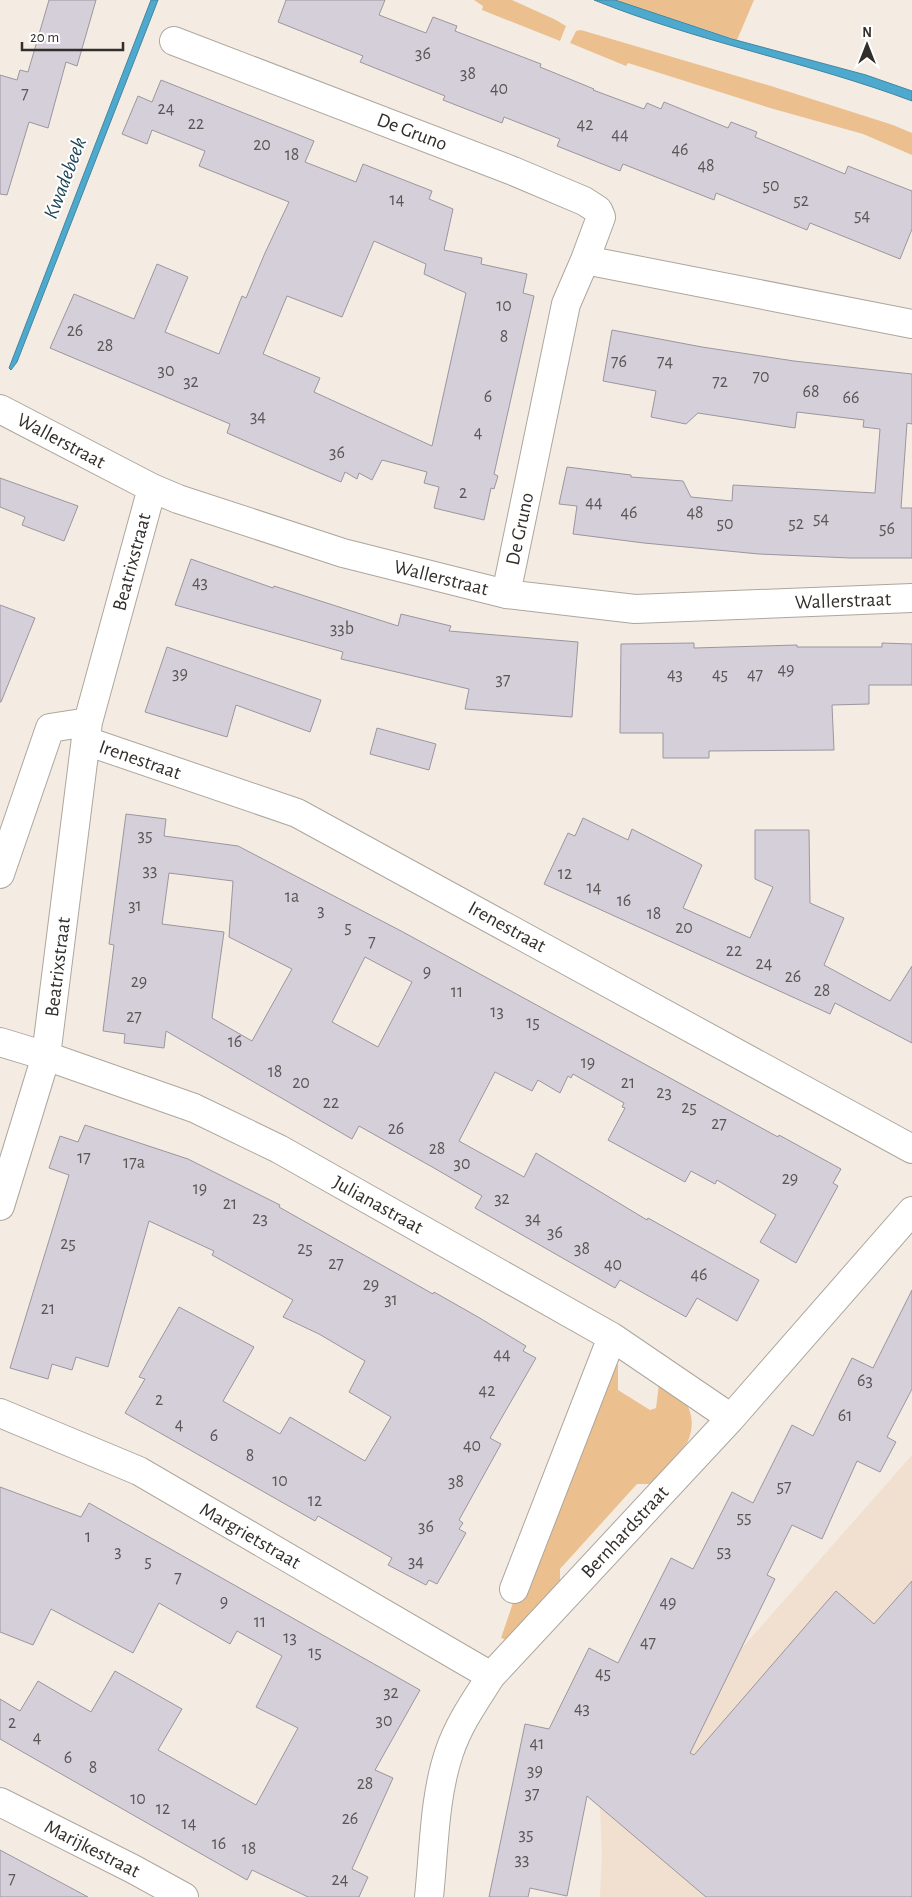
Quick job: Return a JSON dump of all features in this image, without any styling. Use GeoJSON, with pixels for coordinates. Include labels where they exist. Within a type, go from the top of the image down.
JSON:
{"type":"FeatureCollection","features":[{"type":"Feature","properties":{"kind":"street","name":"De Gruno"},"geometry":{"type":"LineString","coordinates":[[174,41],[513,171],[584,201],[598,210],[601,217],[566,304],[506,594]]}},
{"type":"Feature","properties":{"kind":"street"},"geometry":{"type":"LineString","coordinates":[[585,260],[912,324]]}},
{"type":"Feature","properties":{"kind":"street","name":"Wallerstraat"},"geometry":{"type":"LineString","coordinates":[[0,409],[152,488],[178,499],[343,553],[506,594],[635,609],[912,598]]}},
{"type":"Feature","properties":{"kind":"street","name":"Beatrixstraat"},"geometry":{"type":"LineString","coordinates":[[0,1206],[46,1056],[87,732],[152,488]]}},
{"type":"Feature","properties":{"kind":"street"},"geometry":{"type":"LineString","coordinates":[[0,874],[50,728],[87,732]]}},
{"type":"Feature","properties":{"kind":"street","name":"Irenestraat"},"geometry":{"type":"LineString","coordinates":[[87,732],[297,813],[912,1148]]}},
{"type":"Feature","properties":{"kind":"street","name":"Julianastraat"},"geometry":{"type":"LineString","coordinates":[[0,1042],[46,1056],[194,1108],[279,1149],[612,1337],[731,1418]]}},
{"type":"Feature","properties":{"kind":"street","name":"Bernhardstraat"},"geometry":{"type":"LineString","coordinates":[[429,1897],[438,1809],[448,1754],[461,1725],[490,1676],[731,1418],[912,1212]]}},
{"type":"Feature","properties":{"kind":"street"},"geometry":{"type":"LineString","coordinates":[[514,1589],[612,1337]]}},
{"type":"Feature","properties":{"kind":"street","name":"Margrietstraat"},"geometry":{"type":"LineString","coordinates":[[0,1413],[139,1471],[490,1676]]}},
{"type":"Feature","properties":{"kind":"street","name":"Marijkestraat"},"geometry":{"type":"LineString","coordinates":[[0,1802],[184,1897]]}},
{"type":"Feature","properties":{"kind":"shaded area"},"geometry":{"type":"Polygon","coordinates":[[[474,0],[512,0],[566,26],[560,41],[482,10],[483,6],[474,0]]]}},
{"type":"Feature","properties":{"kind":"shaded area"},"geometry":{"type":"Polygon","coordinates":[[[615,0],[754,0],[737,40],[615,0]]]}},
{"type":"Feature","properties":{"kind":"shaded area"},"geometry":{"type":"Polygon","coordinates":[[[581,30],[771,86],[893,125],[912,133],[912,155],[863,134],[770,108],[628,63],[626,66],[570,43],[576,31],[581,30]]]}},
{"type":"Feature","properties":{"kind":"shaded area"},"geometry":{"type":"Polygon","coordinates":[[[614,1361],[618,1365],[618,1390],[650,1410],[656,1408],[659,1384],[686,1404],[691,1418],[691,1428],[687,1443],[651,1484],[637,1484],[560,1569],[560,1584],[510,1641],[501,1638],[518,1588],[614,1361]]]}},
{"type":"Feature","properties":{"kind":"shaded area"},"geometry":{"type":"Polygon","coordinates":[[[912,1455],[912,1897],[600,1897],[602,1855],[600,1809],[912,1455]]]}},
{"type":"Feature","properties":{"kind":"water"},"geometry":{"type":"Polygon","coordinates":[[[151,0],[158,0],[17,362],[11,370],[9,368],[151,0]]]}},
{"type":"Feature","properties":{"kind":"water"},"geometry":{"type":"Polygon","coordinates":[[[594,0],[615,0],[732,39],[866,75],[912,91],[912,101],[873,87],[673,28],[594,0]]]}},
{"type":"Feature","properties":{"kind":"building"},"geometry":{"type":"Polygon","coordinates":[[[49,0],[96,0],[77,66],[66,62],[48,128],[29,122],[7,195],[0,194],[0,75],[17,80],[20,70],[28,72],[49,0]]]}},
{"type":"Feature","properties":{"kind":"building"},"geometry":{"type":"Polygon","coordinates":[[[286,0],[385,0],[379,15],[426,33],[433,17],[457,26],[455,31],[541,64],[540,67],[644,109],[647,103],[661,109],[664,102],[728,128],[731,122],[757,132],[755,137],[845,174],[848,166],[912,191],[912,229],[900,259],[810,223],[807,230],[716,193],[714,200],[623,164],[620,171],[557,146],[560,139],[504,117],[502,123],[443,100],[445,96],[360,62],[363,56],[278,22],[286,0]]]}},
{"type":"Feature","properties":{"kind":"building"},"geometry":{"type":"Polygon","coordinates":[[[161,80],[314,141],[305,162],[356,182],[363,164],[432,191],[429,199],[453,209],[444,250],[482,258],[481,264],[527,274],[523,293],[534,296],[494,474],[498,476],[494,489],[491,488],[484,520],[434,508],[439,487],[424,483],[427,472],[382,460],[372,480],[359,473],[357,479],[345,472],[341,482],[227,433],[230,424],[50,348],[74,294],[134,319],[157,264],[188,277],[165,332],[219,354],[242,296],[246,298],[289,202],[199,166],[205,151],[152,130],[147,144],[122,134],[138,96],[152,102],[161,80]],[[374,241],[342,317],[287,296],[263,354],[320,378],[314,392],[432,446],[466,293],[424,274],[426,264],[374,241]]]}},
{"type":"Feature","properties":{"kind":"building"},"geometry":{"type":"Polygon","coordinates":[[[612,330],[702,347],[794,361],[912,374],[912,424],[907,423],[901,508],[912,508],[912,558],[850,558],[759,554],[573,534],[577,506],[559,504],[567,467],[631,475],[631,477],[683,481],[691,497],[732,501],[733,485],[875,493],[880,429],[863,427],[864,420],[797,412],[795,428],[698,413],[686,424],[651,417],[656,391],[603,381],[612,330]]]}},
{"type":"Feature","properties":{"kind":"building"},"geometry":{"type":"Polygon","coordinates":[[[0,478],[78,506],[64,541],[22,525],[25,517],[0,507],[0,478]]]}},
{"type":"Feature","properties":{"kind":"building"},"geometry":{"type":"Polygon","coordinates":[[[191,559],[273,588],[274,586],[398,626],[401,614],[451,626],[449,631],[578,642],[572,717],[465,709],[469,689],[341,659],[343,652],[175,605],[191,559]]]}},
{"type":"Feature","properties":{"kind":"building"},"geometry":{"type":"Polygon","coordinates":[[[0,605],[35,618],[1,702],[0,702],[0,605]]]}},
{"type":"Feature","properties":{"kind":"building"},"geometry":{"type":"Polygon","coordinates":[[[694,643],[694,648],[797,645],[797,647],[882,647],[882,643],[912,644],[912,685],[869,685],[869,704],[832,705],[834,750],[709,751],[709,758],[663,758],[663,733],[620,733],[621,644],[694,643]]]}},
{"type":"Feature","properties":{"kind":"building"},"geometry":{"type":"Polygon","coordinates":[[[167,647],[321,700],[310,732],[236,705],[227,737],[145,712],[167,647]]]}},
{"type":"Feature","properties":{"kind":"building"},"geometry":{"type":"Polygon","coordinates":[[[377,728],[436,744],[429,770],[370,754],[377,728]]]}},
{"type":"Feature","properties":{"kind":"building"},"geometry":{"type":"Polygon","coordinates":[[[126,814],[166,819],[164,836],[238,846],[403,932],[778,1137],[779,1135],[841,1169],[833,1183],[838,1186],[796,1263],[760,1242],[776,1215],[717,1180],[715,1184],[691,1171],[685,1182],[608,1140],[625,1108],[622,1107],[624,1103],[573,1074],[571,1078],[568,1076],[560,1093],[538,1080],[532,1091],[495,1072],[459,1141],[524,1177],[536,1153],[647,1220],[648,1218],[759,1280],[737,1321],[697,1298],[686,1317],[620,1280],[615,1288],[475,1208],[482,1196],[359,1126],[352,1139],[166,1031],[164,1048],[124,1043],[125,1034],[103,1031],[114,945],[109,944],[126,814]],[[169,873],[162,924],[224,932],[212,1018],[252,1041],[292,969],[229,937],[233,881],[169,873]],[[365,957],[332,1022],[378,1047],[412,982],[365,957]]]}},
{"type":"Feature","properties":{"kind":"building"},"geometry":{"type":"Polygon","coordinates":[[[583,818],[628,840],[632,829],[702,865],[683,908],[750,938],[773,887],[755,879],[755,830],[809,830],[810,903],[844,918],[824,965],[890,1001],[912,966],[912,1043],[835,1003],[830,1014],[544,884],[568,833],[575,836],[583,818]]]}},
{"type":"Feature","properties":{"kind":"building"},"geometry":{"type":"Polygon","coordinates":[[[85,1125],[188,1159],[280,1205],[279,1207],[433,1294],[434,1292],[478,1317],[526,1346],[523,1351],[536,1358],[490,1438],[501,1444],[459,1520],[463,1523],[459,1529],[466,1533],[437,1584],[429,1580],[426,1585],[388,1565],[392,1558],[318,1516],[315,1521],[125,1413],[145,1379],[139,1377],[179,1307],[254,1347],[223,1401],[280,1434],[290,1417],[365,1461],[391,1417],[349,1392],[365,1361],[319,1334],[283,1317],[293,1300],[212,1255],[214,1251],[149,1221],[108,1367],[76,1357],[72,1370],[52,1364],[48,1379],[10,1368],[69,1175],[49,1168],[60,1136],[78,1142],[85,1125]]]}},
{"type":"Feature","properties":{"kind":"building"},"geometry":{"type":"Polygon","coordinates":[[[912,1290],[912,1389],[887,1437],[896,1442],[880,1472],[857,1461],[822,1539],[792,1525],[767,1575],[775,1579],[690,1753],[694,1755],[836,1591],[874,1624],[912,1581],[912,1897],[706,1897],[587,1796],[567,1896],[530,1888],[528,1897],[489,1897],[525,1724],[549,1729],[589,1648],[618,1663],[671,1558],[693,1569],[732,1492],[753,1503],[792,1425],[813,1436],[852,1358],[873,1368],[912,1290]]]}},
{"type":"Feature","properties":{"kind":"building"},"geometry":{"type":"Polygon","coordinates":[[[0,1487],[81,1517],[89,1503],[420,1690],[375,1770],[393,1778],[352,1869],[368,1877],[359,1897],[308,1897],[252,1870],[247,1880],[0,1739],[0,1699],[20,1711],[38,1681],[91,1712],[115,1671],[182,1709],[158,1750],[256,1805],[298,1728],[256,1707],[282,1656],[237,1631],[230,1644],[159,1603],[133,1653],[51,1609],[33,1645],[0,1632],[0,1487]]]}},
{"type":"Feature","properties":{"kind":"building"},"geometry":{"type":"Polygon","coordinates":[[[0,1850],[30,1866],[88,1897],[0,1897],[0,1850]]]}},
{"type":"Feature","properties":{"kind":"water label","name":"Kwadebeek"},"geometry":{"type":"Point","coordinates":[65,178]}}]}
